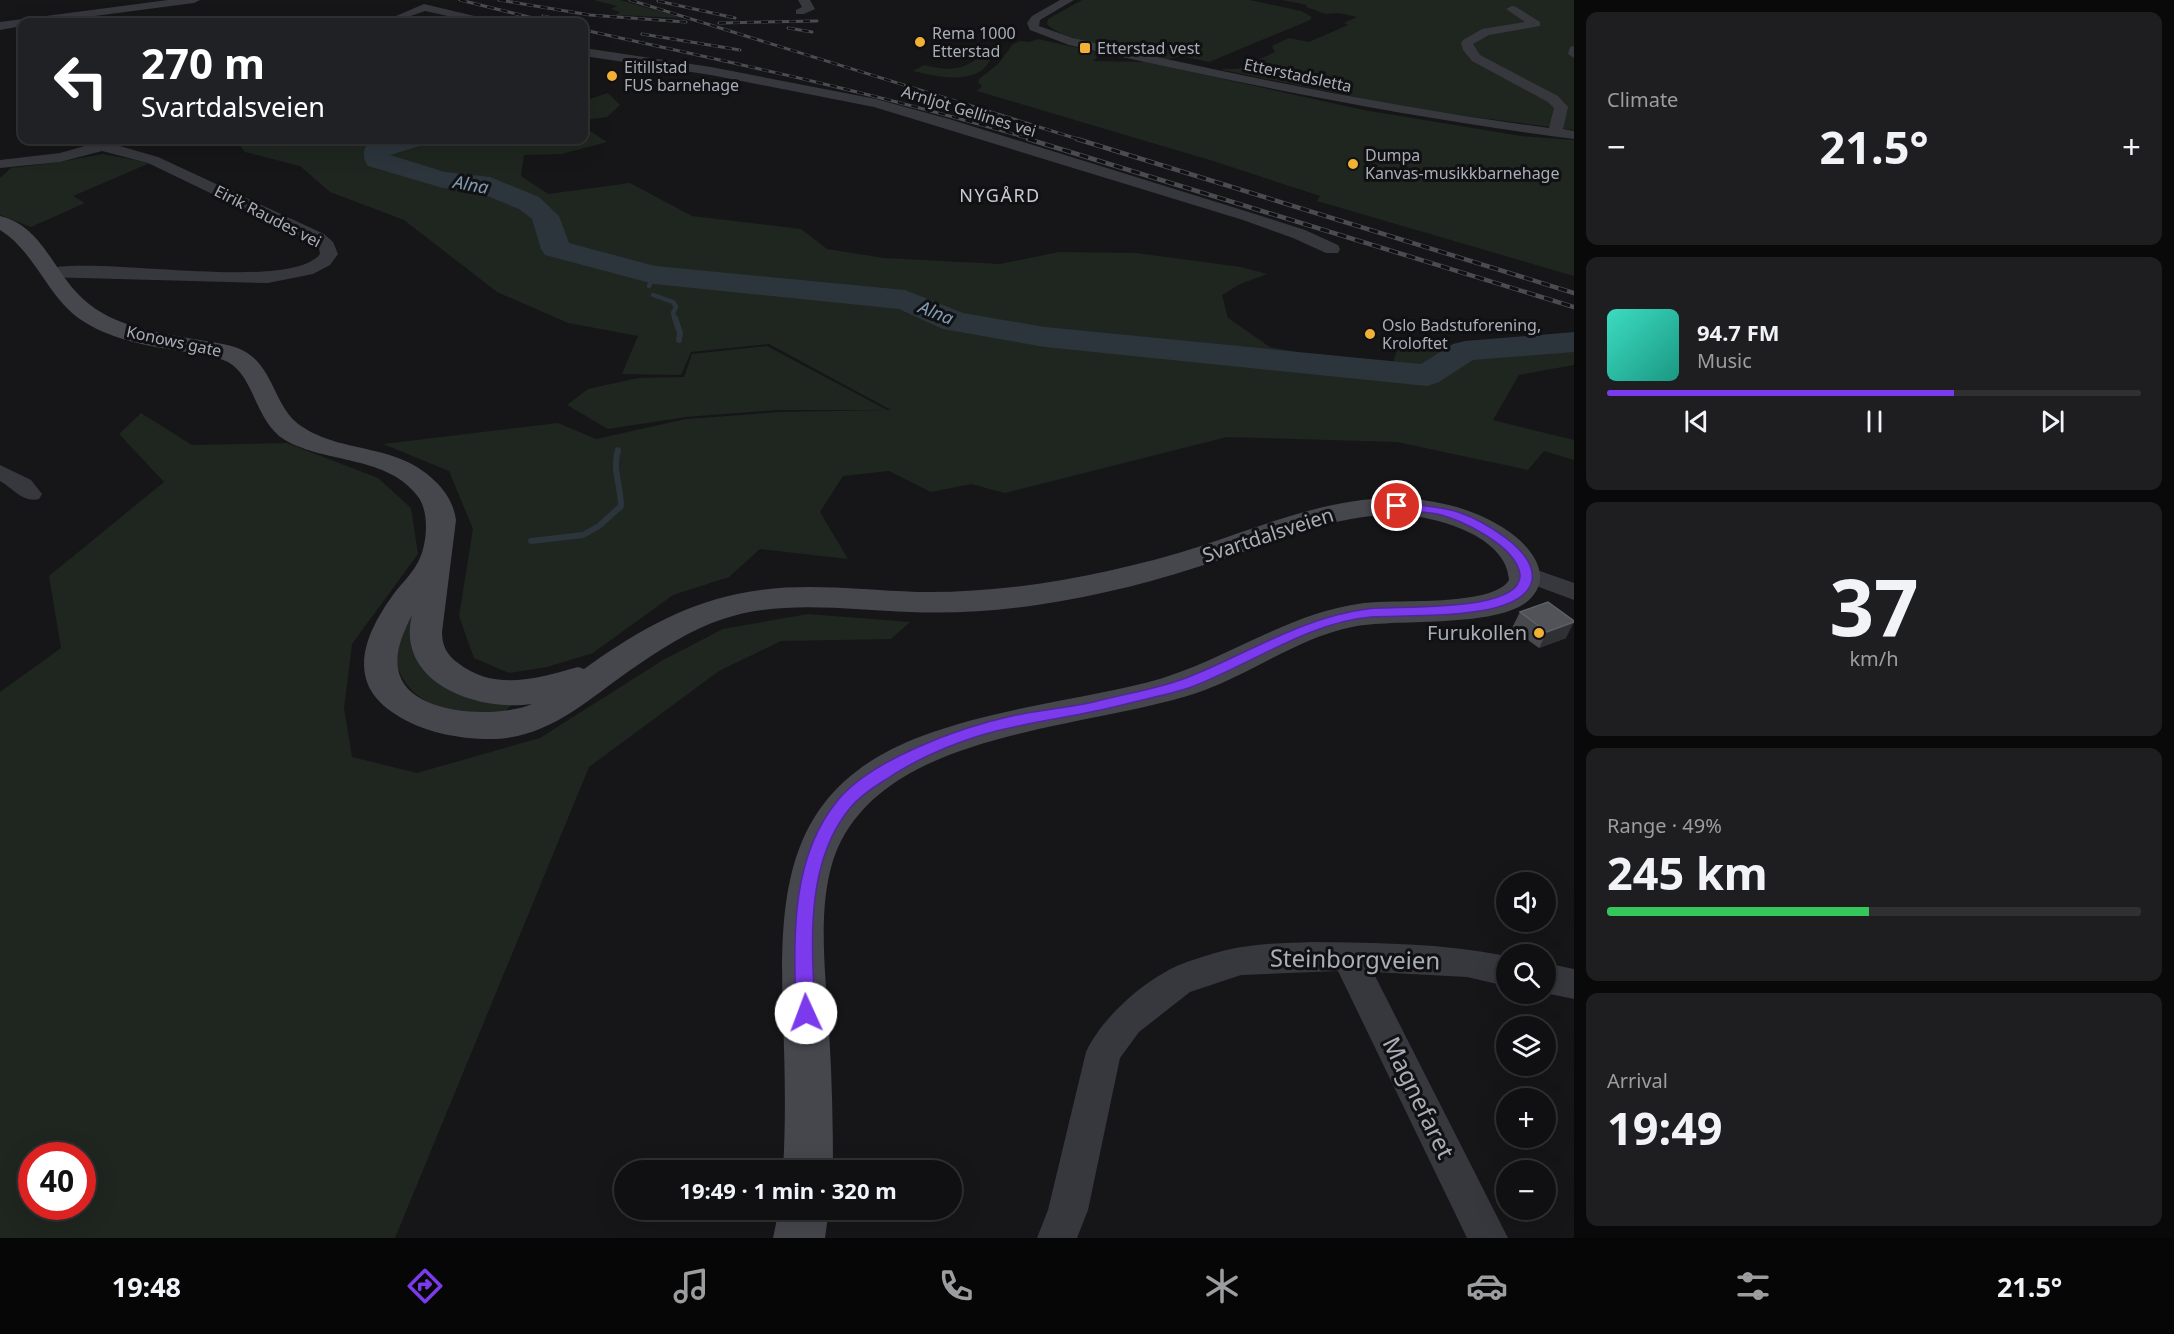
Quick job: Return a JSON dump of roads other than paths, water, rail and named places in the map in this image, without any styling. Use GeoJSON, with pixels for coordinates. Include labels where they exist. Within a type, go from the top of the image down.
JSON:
{"type":"FeatureCollection","features":[{"type":"Feature","properties":{"kind":"street"},"geometry":{"type":"LineString","coordinates":[[60,18],[194,0]]}},
{"type":"Feature","properties":{"kind":"street"},"geometry":{"type":"LineString","coordinates":[[397,18],[437,0]]}},
{"type":"Feature","properties":{"kind":"street"},"geometry":{"type":"LineString","coordinates":[[800,12],[809,9],[804,0]]}},
{"type":"Feature","properties":{"kind":"street","name":"Etterstadsletta"},"geometry":{"type":"LineString","coordinates":[[1068,0],[1036,18],[1033,25],[1039,31],[1084,45],[1314,96],[1448,119],[1574,135]]}},
{"type":"Feature","properties":{"kind":"street"},"geometry":{"type":"LineString","coordinates":[[424,7],[470,18]]}},
{"type":"Feature","properties":{"kind":"street"},"geometry":{"type":"LineString","coordinates":[[1512,9],[1536,24],[1486,32],[1467,43],[1469,50],[1476,58],[1552,99],[1561,107],[1555,133]]}},
{"type":"Feature","properties":{"kind":"street"},"geometry":{"type":"LineString","coordinates":[[0,26],[18,24]]}},
{"type":"Feature","properties":{"kind":"street","name":"Arnljot Gellines vei"},"geometry":{"type":"LineString","coordinates":[[588,53],[785,84],[911,112],[1249,217],[1299,234],[1332,249]]}},
{"type":"Feature","properties":{"kind":"street"},"geometry":{"type":"LineString","coordinates":[[0,164],[50,159],[107,144]]}},
{"type":"Feature","properties":{"kind":"street","name":"Eirik Raudes vei"},"geometry":{"type":"LineString","coordinates":[[50,273],[80,271],[245,278],[286,276],[311,268],[328,257],[327,246],[318,238],[153,160],[102,146]]}},
{"type":"Feature","properties":{"kind":"street","name":"Konows gate"},"geometry":{"type":"LineString","coordinates":[[0,222],[20,232],[75,306],[109,326],[147,337],[222,351],[242,359],[249,365],[284,427],[314,442]]}},
{"type":"Feature","properties":{"kind":"street","name":"Svartdalsveien"},"geometry":{"type":"LineString","coordinates":[[314,442],[393,465],[421,483],[432,494],[439,507],[441,540],[435,563],[426,643],[438,665],[455,678],[487,691],[524,693],[549,690],[611,667]]}},
{"type":"Feature","properties":{"kind":"street"},"geometry":{"type":"LineString","coordinates":[[0,472],[23,485],[31,494],[0,491]]}},
{"type":"Feature","properties":{"kind":"street","name":"Svartdalsveien"},"geometry":{"type":"LineString","coordinates":[[435,563],[391,623],[381,650],[380,664],[384,682],[408,706],[442,720],[470,726],[519,723],[544,714],[565,702],[611,667],[694,619],[743,603],[804,597],[921,602],[1017,597],[1111,581],[1191,559],[1310,518],[1335,512],[1377,506],[1437,510],[1475,524],[1510,547],[1520,559],[1526,574]]}},
{"type":"Feature","properties":{"kind":"street"},"geometry":{"type":"LineString","coordinates":[[808,1160],[809,1105],[803,944],[805,909],[815,860],[823,836],[844,804],[859,789],[895,765],[939,744],[1010,722],[1085,709],[1188,682],[1319,625],[1346,616],[1468,609],[1497,604],[1517,594],[1524,585],[1526,574],[1574,592]]}},
{"type":"Feature","properties":{"kind":"street","name":"Steinborgveien"},"geometry":{"type":"LineString","coordinates":[[1057,1238],[1068,1210],[1104,1052],[1127,1021],[1179,981],[1257,958],[1311,956],[1413,958],[1496,968]]}},
{"type":"Feature","properties":{"kind":"street","name":"Magnefaret"},"geometry":{"type":"LineString","coordinates":[[1349,958],[1488,1238]]}},
{"type":"Feature","properties":{"kind":"street"},"geometry":{"type":"LineString","coordinates":[[1556,980],[1574,984]]}},
{"type":"Feature","properties":{"kind":"street"},"geometry":{"type":"LineString","coordinates":[[799,1238],[802,1220]]}},
{"type":"Feature","properties":{"kind":"waterway","name":"Alna"},"geometry":{"type":"LineString","coordinates":[[399,144],[376,150],[377,160],[443,180],[480,183],[529,203],[545,216],[556,249],[654,275],[905,300],[955,322],[1045,337],[1427,375],[1465,351],[1574,342]]}},
{"type":"Feature","properties":{"kind":"waterway"},"geometry":{"type":"LineString","coordinates":[[649,286],[654,275]]}},
{"type":"Feature","properties":{"kind":"waterway"},"geometry":{"type":"LineString","coordinates":[[653,295],[673,302],[676,307],[673,313],[675,320]]}},
{"type":"Feature","properties":{"kind":"waterway"},"geometry":{"type":"LineString","coordinates":[[675,318],[680,333],[679,340]]}},
{"type":"Feature","properties":{"kind":"waterway"},"geometry":{"type":"LineString","coordinates":[[531,541],[583,535],[599,526],[621,506],[616,471],[618,450]]}},
{"type":"Feature","properties":{"kind":"railway"},"geometry":{"type":"LineString","coordinates":[[460,0],[533,18]]}},
{"type":"Feature","properties":{"kind":"railway"},"geometry":{"type":"LineString","coordinates":[[499,0],[590,15],[686,22]]}},
{"type":"Feature","properties":{"kind":"railway"},"geometry":{"type":"LineString","coordinates":[[630,0],[1081,140]]}},
{"type":"Feature","properties":{"kind":"railway"},"geometry":{"type":"LineString","coordinates":[[658,1],[735,18]]}},
{"type":"Feature","properties":{"kind":"railway"},"geometry":{"type":"LineString","coordinates":[[543,16],[552,18]]}},
{"type":"Feature","properties":{"kind":"railway"},"geometry":{"type":"LineString","coordinates":[[719,23],[817,21]]}},
{"type":"Feature","properties":{"kind":"railway"},"geometry":{"type":"LineString","coordinates":[[788,28],[812,32]]}},
{"type":"Feature","properties":{"kind":"railway"},"geometry":{"type":"LineString","coordinates":[[588,31],[866,94],[1033,140]]}},
{"type":"Feature","properties":{"kind":"railway"},"geometry":{"type":"LineString","coordinates":[[642,34],[740,50]]}},
{"type":"Feature","properties":{"kind":"railway"},"geometry":{"type":"LineString","coordinates":[[1028,139],[1574,307]]}},
{"type":"Feature","properties":{"kind":"railway"},"geometry":{"type":"LineString","coordinates":[[1077,139],[1574,293]]}},
{"type":"Feature","properties":{"kind":"place","name":"Rema 1000 Etterstad"},"geometry":{"type":"Point","coordinates":[920,42]}},
{"type":"Feature","properties":{"kind":"place","name":"Etterstad vest"},"geometry":{"type":"Point","coordinates":[1085,48]}},
{"type":"Feature","properties":{"kind":"place","name":"Eitillstad FUS barnehage"},"geometry":{"type":"Point","coordinates":[612,76]}},
{"type":"Feature","properties":{"kind":"place","name":"Dumpa Kanvas-musikkbarnehage"},"geometry":{"type":"Point","coordinates":[1353,164]}},
{"type":"Feature","properties":{"kind":"place","name":"Oslo Badstuforening, Kroloftet"},"geometry":{"type":"Point","coordinates":[1370,334]}},
{"type":"Feature","properties":{"kind":"place","name":"Furukollen"},"geometry":{"type":"Point","coordinates":[1539,633]}},
{"type":"Feature","properties":{"kind":"district","name":"NYGÅRD"},"geometry":{"type":"Point","coordinates":[1000,196]}}]}
